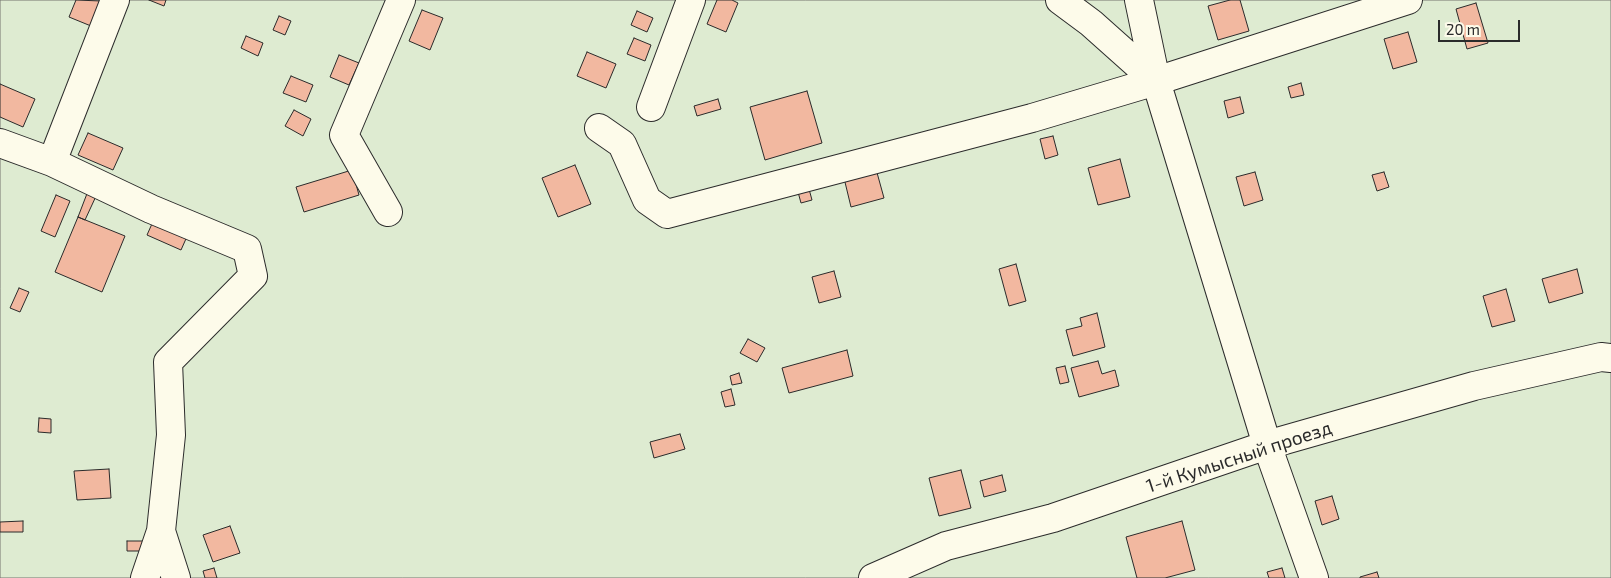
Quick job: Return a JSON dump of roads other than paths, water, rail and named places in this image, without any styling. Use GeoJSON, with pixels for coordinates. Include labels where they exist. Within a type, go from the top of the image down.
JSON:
{"type":"FeatureCollection","features":[{"type":"Feature","properties":{"kind":"lane"},"geometry":{"type":"LineString","coordinates":[[52,162],[115,0]]}},
{"type":"Feature","properties":{"kind":"lane"},"geometry":{"type":"LineString","coordinates":[[388,212],[344,135],[401,0]]}},
{"type":"Feature","properties":{"kind":"lane"},"geometry":{"type":"LineString","coordinates":[[652,107],[691,0]]}},
{"type":"Feature","properties":{"kind":"lane"},"geometry":{"type":"LineString","coordinates":[[1060,0],[1091,23],[1156,81]]}},
{"type":"Feature","properties":{"kind":"lane"},"geometry":{"type":"LineString","coordinates":[[1139,0],[1156,81],[1267,445],[1314,578]]}},
{"type":"Feature","properties":{"kind":"lane"},"geometry":{"type":"LineString","coordinates":[[599,128],[622,144],[647,200],[667,214],[1032,118],[1156,81],[1408,0]]}},
{"type":"Feature","properties":{"kind":"lane"},"geometry":{"type":"LineString","coordinates":[[0,143],[52,162],[151,209],[247,249],[252,276],[168,362],[171,434],[161,532],[145,578]]}},
{"type":"Feature","properties":{"kind":"lane","name":"1-й Кумысный проезд"},"geometry":{"type":"LineString","coordinates":[[873,578],[946,546],[1053,518],[1267,445],[1474,386],[1601,357],[1611,358]]}},
{"type":"Feature","properties":{"kind":"lane"},"geometry":{"type":"LineString","coordinates":[[161,532],[176,578]]}}]}
